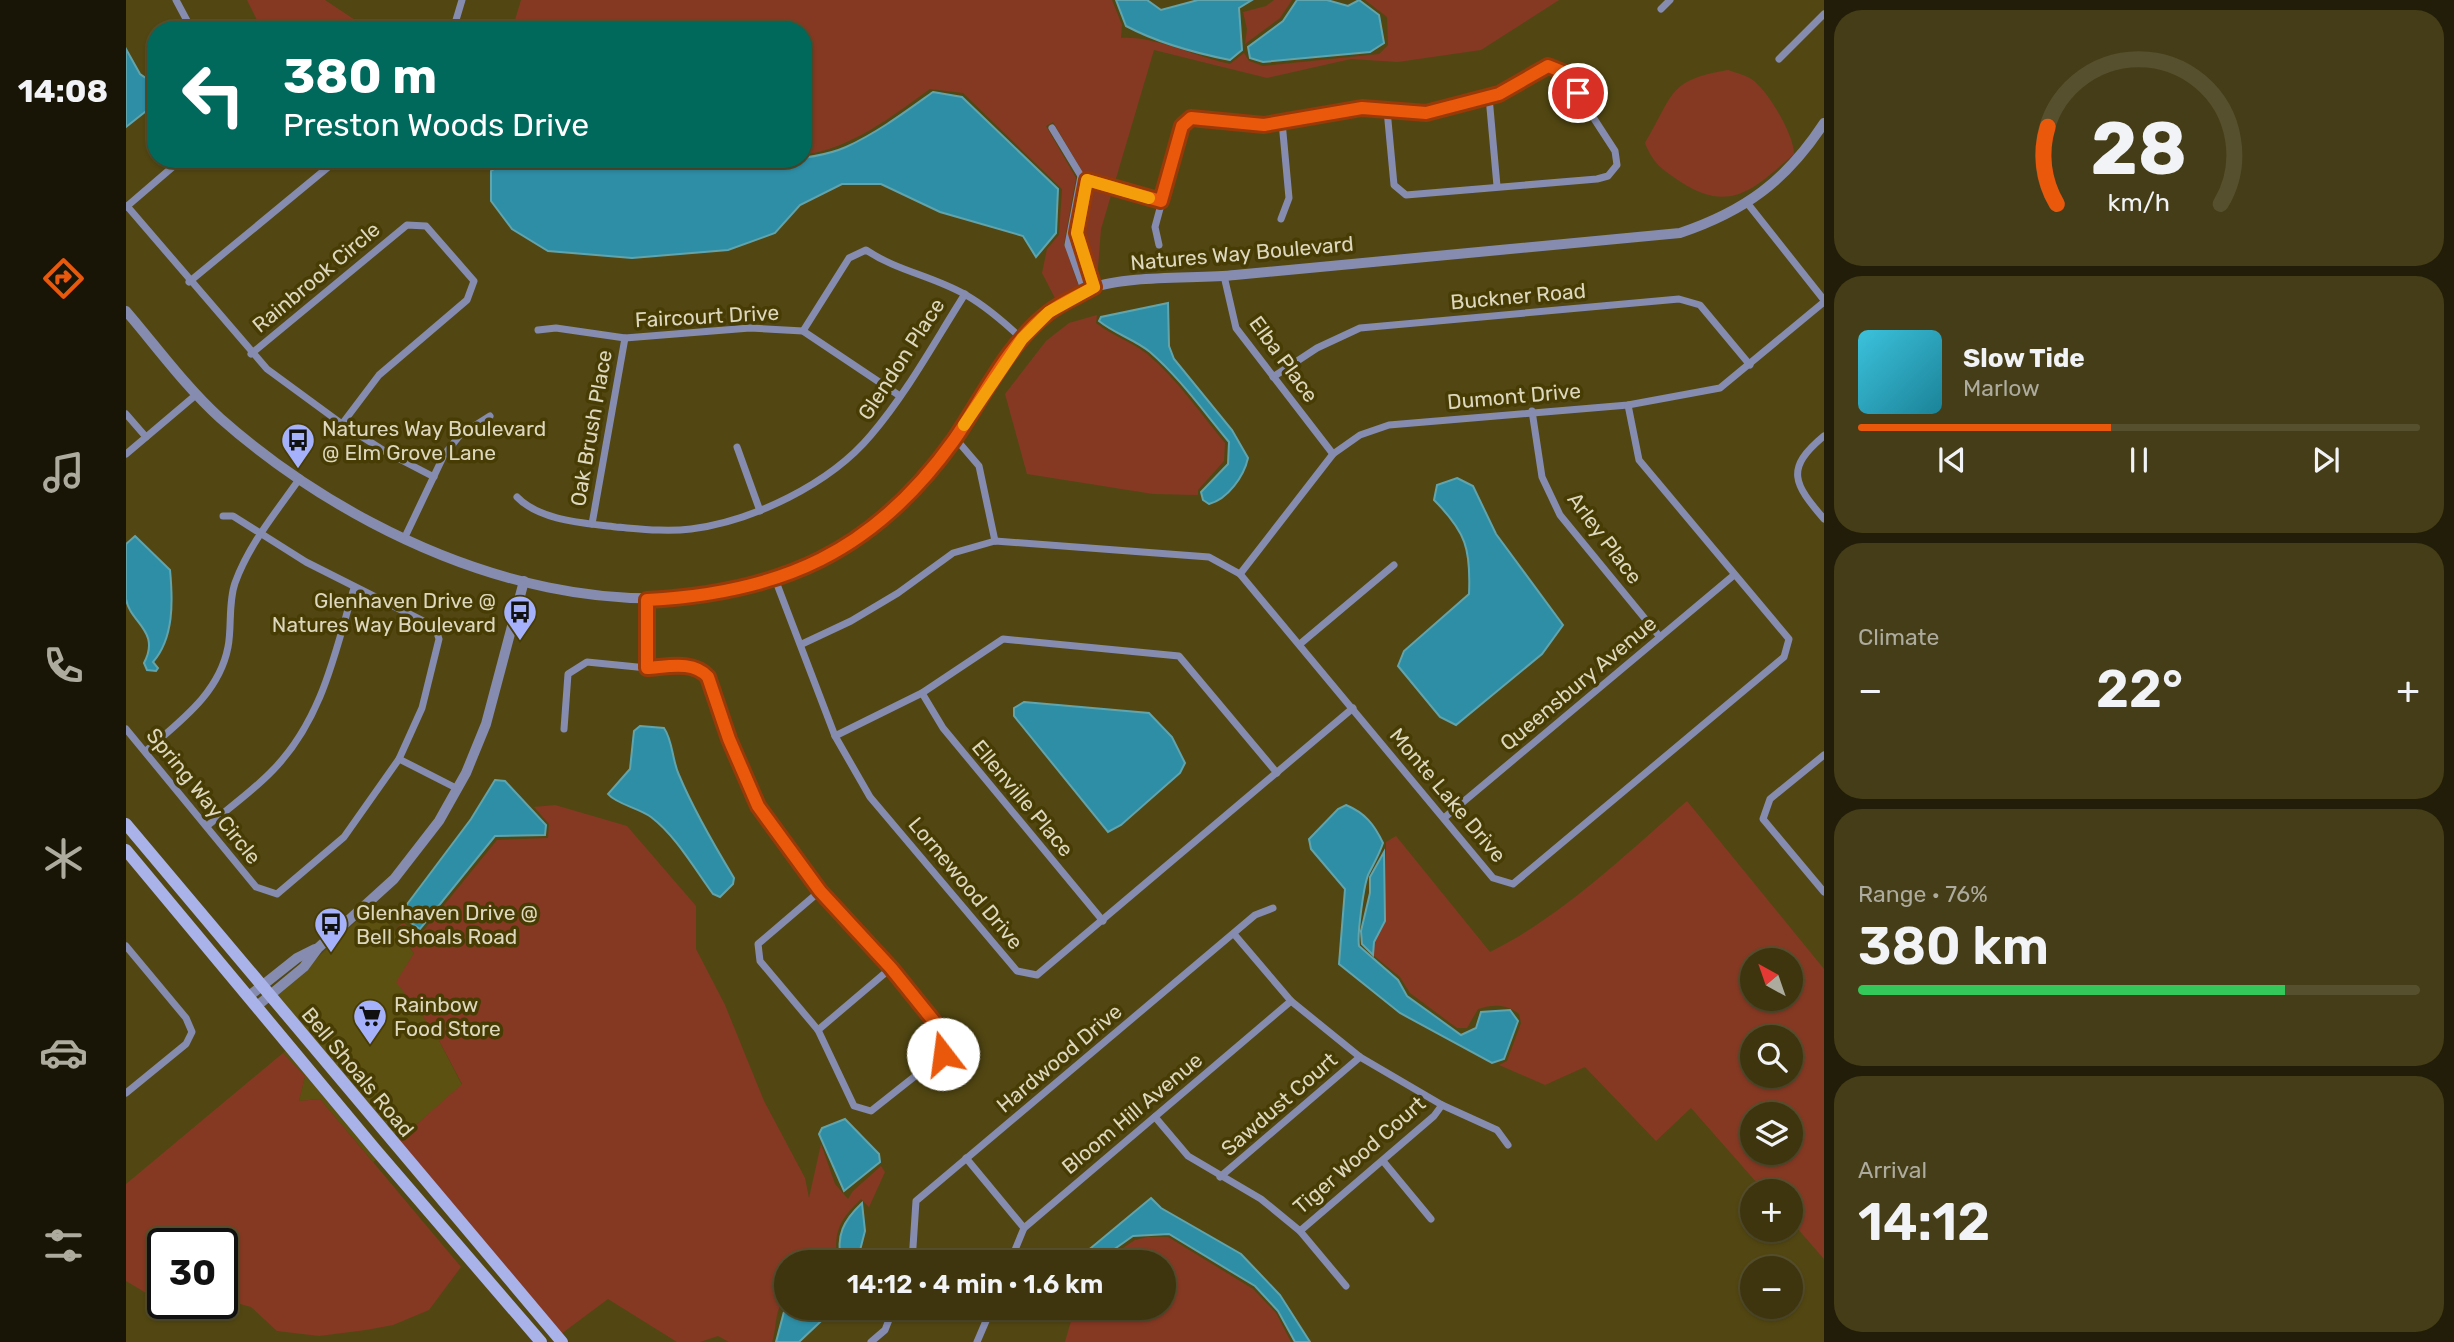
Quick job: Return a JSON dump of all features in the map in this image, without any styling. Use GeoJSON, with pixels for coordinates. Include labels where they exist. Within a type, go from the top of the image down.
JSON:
{"type":"FeatureCollection","features":[{"type":"Feature","properties":{"kind":"main road","name":"Bell Shoals Road"},"geometry":{"type":"LineString","coordinates":[[126,824],[562,1342]]}},
{"type":"Feature","properties":{"kind":"main road","name":"Bell Shoals Road"},"geometry":{"type":"LineString","coordinates":[[126,850],[390,1167],[541,1342]]}},
{"type":"Feature","properties":{"kind":"street"},"geometry":{"type":"LineString","coordinates":[[176,0],[187,21]]}},
{"type":"Feature","properties":{"kind":"street"},"geometry":{"type":"LineString","coordinates":[[1661,9],[1670,0]]}},
{"type":"Feature","properties":{"kind":"street"},"geometry":{"type":"LineString","coordinates":[[455,21],[459,1]]}},
{"type":"Feature","properties":{"kind":"street"},"geometry":{"type":"LineString","coordinates":[[1779,59],[1824,14]]}},
{"type":"Feature","properties":{"kind":"street"},"geometry":{"type":"LineString","coordinates":[[1159,245],[1155,227],[1182,126],[1188,120],[1199,117],[1264,125],[1362,108],[1426,113],[1506,91],[1544,67],[1555,67],[1566,74],[1617,158],[1613,171],[1604,178],[1411,195],[1399,191],[1394,185],[1387,110]]}},
{"type":"Feature","properties":{"kind":"street"},"geometry":{"type":"LineString","coordinates":[[1489,97],[1497,186]]}},
{"type":"Feature","properties":{"kind":"street"},"geometry":{"type":"LineString","coordinates":[[1281,219],[1289,198],[1282,122]]}},
{"type":"Feature","properties":{"kind":"street","name":"Natures Way Boulevard"},"geometry":{"type":"LineString","coordinates":[[126,311],[197,394],[245,438],[300,478],[404,539],[460,561],[524,581],[590,595],[647,600],[703,597],[775,579],[813,564],[853,541],[895,508],[920,483],[955,438],[1022,339],[1049,312],[1090,290],[1114,283],[1224,276],[1679,233],[1710,223],[1748,204],[1789,170],[1824,123]]}},
{"type":"Feature","properties":{"kind":"street"},"geometry":{"type":"LineString","coordinates":[[1052,128],[1084,178],[1077,233],[1086,262],[1090,290]]}},
{"type":"Feature","properties":{"kind":"street"},"geometry":{"type":"LineString","coordinates":[[170,168],[126,206],[251,354],[267,369],[342,424],[386,452],[434,477]]}},
{"type":"Feature","properties":{"kind":"street"},"geometry":{"type":"LineString","coordinates":[[190,282],[327,168]]}},
{"type":"Feature","properties":{"kind":"street"},"geometry":{"type":"LineString","coordinates":[[1084,178],[1161,201]]}},
{"type":"Feature","properties":{"kind":"street"},"geometry":{"type":"LineString","coordinates":[[1084,178],[1068,235],[1074,267],[1090,290]]}},
{"type":"Feature","properties":{"kind":"street"},"geometry":{"type":"LineString","coordinates":[[1748,204],[1824,301]]}},
{"type":"Feature","properties":{"kind":"street","name":"Rainbrook Circle"},"geometry":{"type":"LineString","coordinates":[[251,354],[407,225],[426,226],[474,281],[467,300],[379,374],[342,424]]}},
{"type":"Feature","properties":{"kind":"street"},"geometry":{"type":"LineString","coordinates":[[803,331],[849,258],[866,250],[889,265],[920,274],[965,294],[994,313],[1022,339]]}},
{"type":"Feature","properties":{"kind":"street"},"geometry":{"type":"LineString","coordinates":[[1074,267],[1086,262]]}},
{"type":"Feature","properties":{"kind":"street","name":"Elba Place"},"geometry":{"type":"LineString","coordinates":[[1224,276],[1236,328],[1333,454]]}},
{"type":"Feature","properties":{"kind":"street","name":"Glendon Place"},"geometry":{"type":"LineString","coordinates":[[517,497],[529,510],[592,524],[645,530],[691,529],[760,511],[815,484],[870,437],[900,396],[965,294]]}},
{"type":"Feature","properties":{"kind":"street","name":"Buckner Road"},"geometry":{"type":"LineString","coordinates":[[1273,377],[1317,348],[1360,327],[1679,299],[1700,305],[1750,365]]}},
{"type":"Feature","properties":{"kind":"street","name":"Dumont Drive"},"geometry":{"type":"LineString","coordinates":[[1240,574],[1333,454],[1360,435],[1389,425],[1628,405],[1720,388],[1824,301]]}},
{"type":"Feature","properties":{"kind":"street","name":"Faircourt Drive"},"geometry":{"type":"LineString","coordinates":[[538,330],[556,328],[625,338],[750,328],[803,331],[900,396]]}},
{"type":"Feature","properties":{"kind":"street","name":"Oak Brush Place"},"geometry":{"type":"LineString","coordinates":[[592,524],[625,338]]}},
{"type":"Feature","properties":{"kind":"street"},"geometry":{"type":"LineString","coordinates":[[126,454],[197,394]]}},
{"type":"Feature","properties":{"kind":"street","name":"Monte Lake Drive"},"geometry":{"type":"LineString","coordinates":[[802,644],[886,600],[953,553],[995,541],[1209,557],[1240,574],[1493,878],[1513,884],[1784,657],[1788,639],[1639,460],[1628,405]]}},
{"type":"Feature","properties":{"kind":"street","name":"Arley Place"},"geometry":{"type":"LineString","coordinates":[[1532,411],[1542,477],[1560,515],[1660,637]]}},
{"type":"Feature","properties":{"kind":"street"},"geometry":{"type":"LineString","coordinates":[[126,414],[146,438]]}},
{"type":"Feature","properties":{"kind":"street"},"geometry":{"type":"LineString","coordinates":[[404,539],[444,455],[460,435],[490,416]]}},
{"type":"Feature","properties":{"kind":"street"},"geometry":{"type":"LineString","coordinates":[[1824,436],[1806,450],[1796,472],[1799,490],[1824,519]]}},
{"type":"Feature","properties":{"kind":"street"},"geometry":{"type":"LineString","coordinates":[[955,438],[979,467],[995,541]]}},
{"type":"Feature","properties":{"kind":"street"},"geometry":{"type":"LineString","coordinates":[[737,447],[760,511]]}},
{"type":"Feature","properties":{"kind":"street"},"geometry":{"type":"LineString","coordinates":[[146,751],[196,707],[214,685],[228,649],[233,587],[244,559],[300,478]]}},
{"type":"Feature","properties":{"kind":"street","name":"Spring Way Circle"},"geometry":{"type":"LineString","coordinates":[[126,729],[256,887],[277,894],[344,838],[399,759],[422,708],[439,639],[435,627],[354,588],[233,516],[223,516]]}},
{"type":"Feature","properties":{"kind":"street"},"geometry":{"type":"LineString","coordinates":[[1300,644],[1394,565]]}},
{"type":"Feature","properties":{"kind":"street","name":"Queensbury Avenue"},"geometry":{"type":"LineString","coordinates":[[1444,818],[1734,575]]}},
{"type":"Feature","properties":{"kind":"street","name":"Lornewood Drive"},"geometry":{"type":"LineString","coordinates":[[775,579],[835,736],[870,797],[1017,971],[1037,975],[1353,708]]}},
{"type":"Feature","properties":{"kind":"street"},"geometry":{"type":"LineString","coordinates":[[253,1001],[304,967],[318,948],[376,897],[410,861],[458,789],[486,724],[524,581]]}},
{"type":"Feature","properties":{"kind":"street"},"geometry":{"type":"LineString","coordinates":[[207,826],[273,771],[309,724],[324,690],[354,588]]}},
{"type":"Feature","properties":{"kind":"street"},"geometry":{"type":"LineString","coordinates":[[647,600],[647,668]]}},
{"type":"Feature","properties":{"kind":"street"},"geometry":{"type":"LineString","coordinates":[[835,736],[922,693],[1003,639],[1179,656],[1277,774]]}},
{"type":"Feature","properties":{"kind":"street"},"geometry":{"type":"LineString","coordinates":[[564,729],[568,674],[587,662],[647,668],[701,668],[708,677],[729,739],[758,806],[820,891],[891,968],[945,1035],[943,1054],[871,1111],[854,1106],[818,1030],[760,961],[758,944],[820,891]]}},
{"type":"Feature","properties":{"kind":"street","name":"Ellenville Place"},"geometry":{"type":"LineString","coordinates":[[922,693],[943,729],[1103,921]]}},
{"type":"Feature","properties":{"kind":"street"},"geometry":{"type":"LineString","coordinates":[[1824,755],[1770,799],[1763,819],[1824,890]]}},
{"type":"Feature","properties":{"kind":"street"},"geometry":{"type":"LineString","coordinates":[[399,759],[458,789]]}},
{"type":"Feature","properties":{"kind":"street","name":"Hardwood Drive"},"geometry":{"type":"LineString","coordinates":[[913,1250],[916,1201],[1255,915],[1273,908]]}},
{"type":"Feature","properties":{"kind":"street"},"geometry":{"type":"LineString","coordinates":[[1234,934],[1291,1001],[1360,1057],[1442,1105],[1497,1130],[1508,1145]]}},
{"type":"Feature","properties":{"kind":"street"},"geometry":{"type":"LineString","coordinates":[[126,1093],[186,1044],[191,1032],[186,1018],[128,951]]}},
{"type":"Feature","properties":{"kind":"street"},"geometry":{"type":"LineString","coordinates":[[818,1030],[891,968]]}},
{"type":"Feature","properties":{"kind":"street","name":"Bloom Hill Avenue"},"geometry":{"type":"LineString","coordinates":[[1015,1250],[1024,1228],[1291,1001]]}},
{"type":"Feature","properties":{"kind":"street","name":"Sawdust Court"},"geometry":{"type":"LineString","coordinates":[[1220,1177],[1360,1057]]}},
{"type":"Feature","properties":{"kind":"street","name":"Tiger Wood Court"},"geometry":{"type":"LineString","coordinates":[[1300,1231],[1434,1116],[1442,1105]]}},
{"type":"Feature","properties":{"kind":"street"},"geometry":{"type":"LineString","coordinates":[[1155,1117],[1188,1157],[1261,1199],[1300,1231],[1346,1286]]}},
{"type":"Feature","properties":{"kind":"street"},"geometry":{"type":"LineString","coordinates":[[966,1158],[1024,1228]]}},
{"type":"Feature","properties":{"kind":"street"},"geometry":{"type":"LineString","coordinates":[[1382,1161],[1431,1219]]}},
{"type":"Feature","properties":{"kind":"street"},"geometry":{"type":"LineString","coordinates":[[871,1342],[885,1330],[889,1320]]}},
{"type":"Feature","properties":{"kind":"street"},"geometry":{"type":"LineString","coordinates":[[977,1342],[986,1320]]}},
{"type":"Feature","properties":{"kind":"shaded area"},"geometry":{"type":"Polygon","coordinates":[[[247,0],[325,0],[356,21],[258,21],[247,0]]]}},
{"type":"Feature","properties":{"kind":"shaded area"},"geometry":{"type":"Polygon","coordinates":[[[521,0],[1112,0],[1122,25],[1121,38],[1148,40],[1230,64],[1244,53],[1249,61],[1263,66],[1379,54],[1388,45],[1387,17],[1365,0],[1559,0],[1481,50],[1398,62],[1351,59],[1267,78],[1154,50],[1101,229],[1097,281],[1082,233],[1091,182],[1053,122],[1046,126],[1076,178],[1064,244],[1080,290],[1057,302],[1042,273],[1047,249],[1059,235],[1062,189],[963,93],[930,89],[854,139],[812,153],[812,21],[515,21],[521,0]]]}},
{"type":"Feature","properties":{"kind":"shaded area"},"geometry":{"type":"Polygon","coordinates":[[[1274,0],[1292,0],[1280,18],[1245,44],[1247,29],[1243,12],[1266,6],[1274,0]]]}},
{"type":"Feature","properties":{"kind":"shaded area"},"geometry":{"type":"Polygon","coordinates":[[[1728,70],[1751,79],[1767,95],[1790,136],[1794,154],[1755,186],[1742,193],[1714,196],[1699,192],[1664,170],[1655,162],[1645,143],[1674,92],[1693,79],[1728,70]]]}},
{"type":"Feature","properties":{"kind":"shaded area"},"geometry":{"type":"Polygon","coordinates":[[[1097,315],[1096,323],[1141,349],[1158,364],[1225,443],[1224,461],[1198,490],[1198,495],[1153,494],[1027,474],[1005,394],[1046,341],[1069,323],[1097,315]]]}},
{"type":"Feature","properties":{"kind":"shaded area"},"geometry":{"type":"Polygon","coordinates":[[[1687,801],[1824,969],[1824,1259],[1803,1235],[1803,1179],[1754,1179],[1741,1165],[1803,1165],[1803,1102],[1740,1102],[1740,1164],[1691,1108],[1656,1141],[1585,1067],[1545,1085],[1499,1065],[1507,1061],[1521,1023],[1519,1014],[1510,1008],[1489,1006],[1478,1009],[1467,1028],[1457,1028],[1410,993],[1400,977],[1373,955],[1374,942],[1385,920],[1386,842],[1396,836],[1490,952],[1569,902],[1687,801]]]}},
{"type":"Feature","properties":{"kind":"shaded area"},"geometry":{"type":"Polygon","coordinates":[[[555,805],[627,826],[696,906],[696,949],[725,1005],[764,1101],[805,1178],[809,1198],[821,1144],[835,1184],[848,1199],[853,1191],[881,1166],[885,1172],[869,1207],[861,1199],[843,1220],[837,1235],[836,1250],[774,1250],[774,1320],[777,1320],[772,1342],[729,1342],[718,1336],[700,1342],[677,1342],[608,1299],[557,1337],[398,1141],[462,1084],[434,1031],[396,982],[414,953],[396,929],[403,922],[411,929],[423,931],[497,840],[548,838],[549,824],[534,807],[555,805]]]}},
{"type":"Feature","properties":{"kind":"shaded area"},"geometry":{"type":"Polygon","coordinates":[[[373,906],[414,953],[397,982],[434,1031],[462,1085],[392,1146],[269,1003],[373,906]]]}},
{"type":"Feature","properties":{"kind":"shaded area"},"geometry":{"type":"Polygon","coordinates":[[[293,1043],[386,1152],[373,1162],[320,1099],[299,1101],[305,1076],[283,1053],[293,1043]]]}},
{"type":"Feature","properties":{"kind":"shaded area"},"geometry":{"type":"Polygon","coordinates":[[[283,1053],[305,1076],[299,1101],[320,1099],[461,1267],[429,1310],[393,1325],[319,1336],[277,1331],[251,1307],[238,1303],[238,1228],[147,1228],[147,1293],[126,1281],[126,1184],[283,1053]]]}},
{"type":"Feature","properties":{"kind":"shaded area"},"geometry":{"type":"Polygon","coordinates":[[[1168,1237],[1253,1289],[1276,1313],[1291,1342],[1065,1342],[1071,1320],[1176,1320],[1176,1250],[1120,1250],[1135,1240],[1168,1237]]]}},
{"type":"Feature","properties":{"kind":"water"},"geometry":{"type":"Polygon","coordinates":[[[1116,0],[1147,0],[1161,10],[1198,0],[1252,0],[1239,8],[1242,50],[1230,60],[1177,47],[1126,26],[1116,0]]]}},
{"type":"Feature","properties":{"kind":"water"},"geometry":{"type":"Polygon","coordinates":[[[1297,0],[1327,0],[1348,6],[1359,0],[1379,15],[1384,43],[1370,52],[1263,62],[1250,58],[1248,47],[1283,21],[1297,0]]]}},
{"type":"Feature","properties":{"kind":"water"},"geometry":{"type":"Polygon","coordinates":[[[126,49],[140,74],[147,79],[147,110],[126,127],[126,49]]]}},
{"type":"Feature","properties":{"kind":"water"},"geometry":{"type":"Polygon","coordinates":[[[933,92],[962,97],[1058,189],[1056,233],[1036,257],[1023,236],[940,212],[881,184],[842,184],[800,205],[775,233],[728,250],[632,258],[548,251],[512,229],[491,201],[491,171],[496,168],[812,168],[812,156],[846,147],[891,122],[933,92]]]}},
{"type":"Feature","properties":{"kind":"water"},"geometry":{"type":"Polygon","coordinates":[[[1168,303],[1169,346],[1174,359],[1232,430],[1248,458],[1234,486],[1223,497],[1209,504],[1203,500],[1201,492],[1228,464],[1229,442],[1161,362],[1144,347],[1099,321],[1101,317],[1168,303]]]}},
{"type":"Feature","properties":{"kind":"water"},"geometry":{"type":"Polygon","coordinates":[[[1457,478],[1473,486],[1496,534],[1563,625],[1542,654],[1456,725],[1440,717],[1398,666],[1404,651],[1469,594],[1469,565],[1464,542],[1453,522],[1434,500],[1437,485],[1457,478]]]}},
{"type":"Feature","properties":{"kind":"water"},"geometry":{"type":"Polygon","coordinates":[[[135,536],[170,570],[170,619],[165,642],[153,662],[158,668],[156,671],[147,670],[144,663],[149,643],[147,635],[126,599],[126,544],[135,536]]]}},
{"type":"Feature","properties":{"kind":"water"},"geometry":{"type":"Polygon","coordinates":[[[1024,702],[1149,713],[1172,737],[1185,763],[1180,773],[1121,825],[1108,832],[1014,716],[1014,708],[1024,702]]]}},
{"type":"Feature","properties":{"kind":"water"},"geometry":{"type":"Polygon","coordinates":[[[640,726],[664,728],[667,733],[685,788],[734,878],[733,884],[720,897],[713,894],[669,833],[651,817],[616,801],[608,794],[630,769],[634,731],[640,726]]]}},
{"type":"Feature","properties":{"kind":"water"},"geometry":{"type":"Polygon","coordinates":[[[495,780],[505,781],[546,825],[545,835],[495,836],[420,929],[402,917],[402,911],[471,819],[495,780]]]}},
{"type":"Feature","properties":{"kind":"water"},"geometry":{"type":"Polygon","coordinates":[[[1346,805],[1368,820],[1383,843],[1365,887],[1359,946],[1398,980],[1407,996],[1461,1035],[1476,1028],[1481,1012],[1510,1010],[1518,1021],[1504,1059],[1492,1063],[1400,1013],[1339,964],[1345,889],[1311,849],[1309,839],[1338,809],[1346,805]]]}},
{"type":"Feature","properties":{"kind":"water"},"geometry":{"type":"Polygon","coordinates":[[[1384,852],[1385,921],[1374,942],[1373,955],[1362,944],[1361,931],[1370,893],[1370,877],[1384,852]]]}},
{"type":"Feature","properties":{"kind":"water"},"geometry":{"type":"Polygon","coordinates":[[[845,1119],[879,1154],[880,1162],[844,1191],[819,1134],[822,1128],[845,1119]]]}},
{"type":"Feature","properties":{"kind":"water"},"geometry":{"type":"Polygon","coordinates":[[[1151,1198],[1161,1208],[1241,1254],[1280,1295],[1310,1342],[1295,1342],[1278,1311],[1255,1286],[1169,1234],[1133,1236],[1113,1250],[1088,1250],[1151,1198]]]}},
{"type":"Feature","properties":{"kind":"water"},"geometry":{"type":"Polygon","coordinates":[[[862,1203],[865,1231],[860,1250],[840,1250],[842,1229],[862,1203]]]}},
{"type":"Feature","properties":{"kind":"water"},"geometry":{"type":"Polygon","coordinates":[[[782,1320],[822,1320],[799,1342],[776,1342],[782,1320]]]}},
{"type":"Feature","properties":{"kind":"slow traffic"},"geometry":{"type":"LineString","coordinates":[[964,425],[1022,339],[1049,312],[1094,287],[1077,233],[1087,180],[1149,198]]}},
{"type":"Feature","properties":{"kind":"place","name":"Natures Way Boulevard @ Elm Grove Lane"},"geometry":{"type":"Point","coordinates":[298,470]}},
{"type":"Feature","properties":{"kind":"place","name":"Glenhaven Drive @ Natures Way Boulevard"},"geometry":{"type":"Point","coordinates":[520,642]}},
{"type":"Feature","properties":{"kind":"place","name":"Glenhaven Drive @ Bell Shoals Road"},"geometry":{"type":"Point","coordinates":[331,954]}},
{"type":"Feature","properties":{"kind":"place","name":"Rainbow Food Store"},"geometry":{"type":"Point","coordinates":[370,1046]}},
{"type":"Feature","properties":{"kind":"route"},"geometry":{"type":"LineString","coordinates":[[943,1054],[945,1035],[891,968],[820,891],[758,806],[729,739],[708,677],[701,668],[690,666],[647,668],[647,600],[703,597],[741,590],[775,579],[813,564],[853,541],[895,508],[928,474],[1022,339],[1049,312],[1094,287],[1077,233],[1087,180],[1161,201],[1182,126],[1191,118],[1264,125],[1362,108],[1426,113],[1499,94],[1548,66],[1563,72],[1578,93]]}}]}
